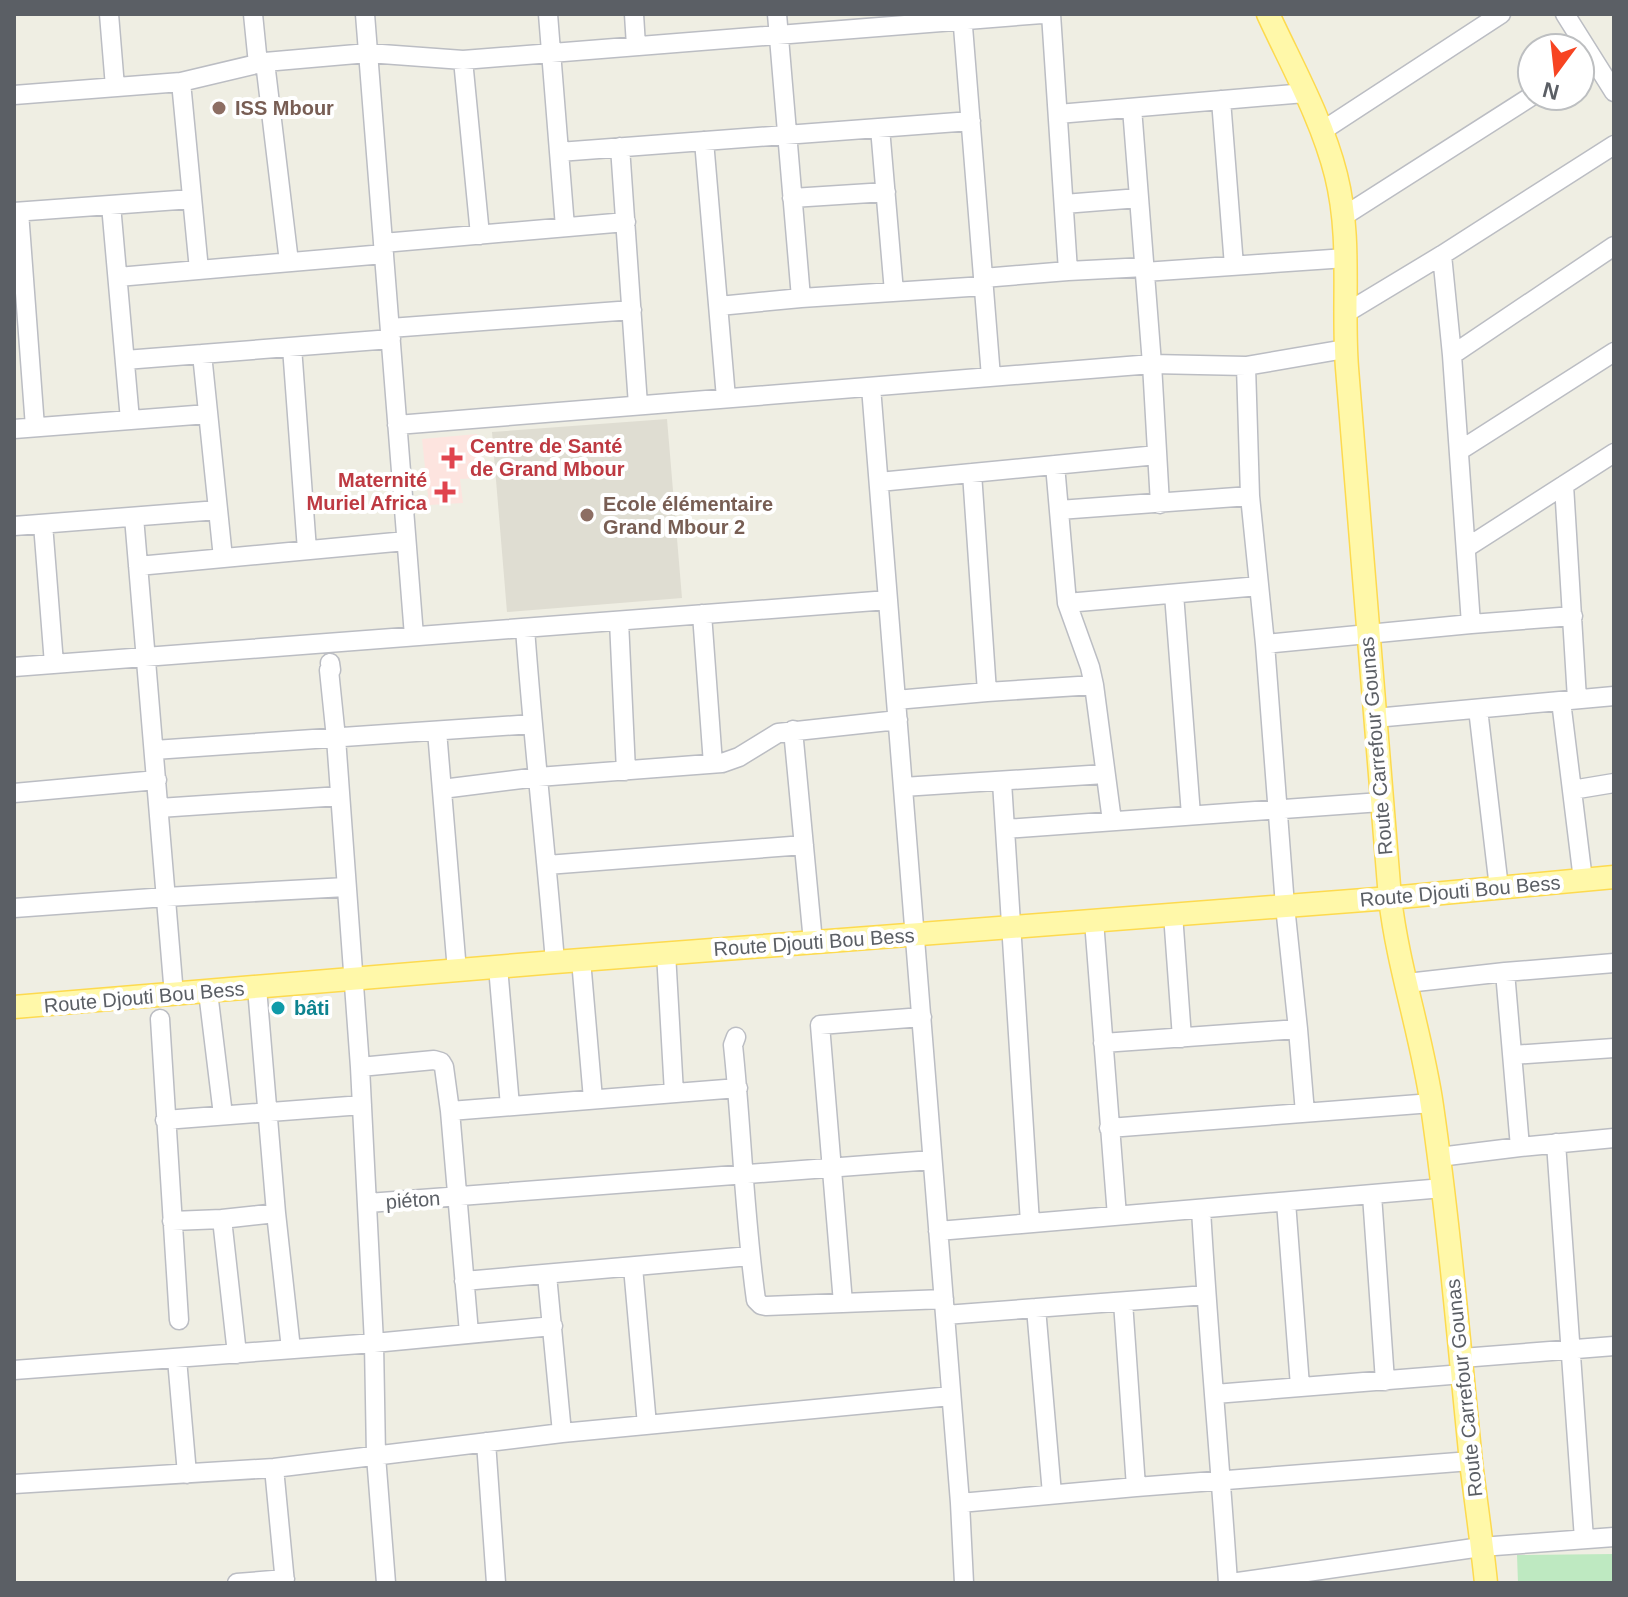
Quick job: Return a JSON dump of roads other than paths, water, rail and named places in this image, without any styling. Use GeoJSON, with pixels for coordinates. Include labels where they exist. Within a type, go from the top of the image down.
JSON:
{"type":"FeatureCollection","features":[{"type":"Feature","properties":{"kind":"main road","name":"Route Carrefour Gounas"},"geometry":{"type":"LineString","coordinates":[[1268,14],[1322,131],[1344,216],[1345,349],[1390,898],[1395,936],[1432,1103],[1486,1583]]}},
{"type":"Feature","properties":{"kind":"main road","name":"Route Djouti Bou Bess"},"geometry":{"type":"LineString","coordinates":[[14,1007],[1390,898],[1614,877]]}},
{"type":"Feature","properties":{"kind":"street"},"geometry":{"type":"LineString","coordinates":[[109,14],[115,87]]}},
{"type":"Feature","properties":{"kind":"street"},"geometry":{"type":"LineString","coordinates":[[253,14],[289,262]]}},
{"type":"Feature","properties":{"kind":"street"},"geometry":{"type":"LineString","coordinates":[[365,14],[414,636]]}},
{"type":"Feature","properties":{"kind":"street"},"geometry":{"type":"LineString","coordinates":[[548,14],[565,227]]}},
{"type":"Feature","properties":{"kind":"street"},"geometry":{"type":"LineString","coordinates":[[634,14],[636,46]]}},
{"type":"Feature","properties":{"kind":"street"},"geometry":{"type":"LineString","coordinates":[[777,14],[801,298]]}},
{"type":"Feature","properties":{"kind":"street"},"geometry":{"type":"LineString","coordinates":[[14,95],[181,82],[261,63],[368,53],[463,60],[779,35],[870,21],[1042,14]]}},
{"type":"Feature","properties":{"kind":"street"},"geometry":{"type":"LineString","coordinates":[[1051,14],[1068,271]]}},
{"type":"Feature","properties":{"kind":"street"},"geometry":{"type":"LineString","coordinates":[[1322,131],[1480,20],[1501,14]]}},
{"type":"Feature","properties":{"kind":"street"},"geometry":{"type":"LineString","coordinates":[[963,17],[991,377]]}},
{"type":"Feature","properties":{"kind":"street"},"geometry":{"type":"LineString","coordinates":[[463,60],[480,235]]}},
{"type":"Feature","properties":{"kind":"street"},"geometry":{"type":"LineString","coordinates":[[1596,72],[1614,92]]}},
{"type":"Feature","properties":{"kind":"street"},"geometry":{"type":"LineString","coordinates":[[181,82],[199,270]]}},
{"type":"Feature","properties":{"kind":"street"},"geometry":{"type":"LineString","coordinates":[[1058,114],[1305,93]]}},
{"type":"Feature","properties":{"kind":"street"},"geometry":{"type":"LineString","coordinates":[[1221,100],[1234,266]]}},
{"type":"Feature","properties":{"kind":"street"},"geometry":{"type":"LineString","coordinates":[[1344,216],[1516,106]]}},
{"type":"Feature","properties":{"kind":"street"},"geometry":{"type":"LineString","coordinates":[[1132,108],[1160,504]]}},
{"type":"Feature","properties":{"kind":"street"},"geometry":{"type":"LineString","coordinates":[[559,152],[971,121]]}},
{"type":"Feature","properties":{"kind":"street"},"geometry":{"type":"LineString","coordinates":[[880,128],[894,292]]}},
{"type":"Feature","properties":{"kind":"street"},"geometry":{"type":"LineString","coordinates":[[704,141],[726,398]]}},
{"type":"Feature","properties":{"kind":"street"},"geometry":{"type":"LineString","coordinates":[[1346,313],[1614,145]]}},
{"type":"Feature","properties":{"kind":"street"},"geometry":{"type":"LineString","coordinates":[[620,147],[638,405]]}},
{"type":"Feature","properties":{"kind":"street"},"geometry":{"type":"LineString","coordinates":[[792,198],[886,192]]}},
{"type":"Feature","properties":{"kind":"street"},"geometry":{"type":"LineString","coordinates":[[1064,204],[1139,198]]}},
{"type":"Feature","properties":{"kind":"street"},"geometry":{"type":"LineString","coordinates":[[35,427],[16,212],[192,199]]}},
{"type":"Feature","properties":{"kind":"street"},"geometry":{"type":"LineString","coordinates":[[111,205],[130,420]]}},
{"type":"Feature","properties":{"kind":"street"},"geometry":{"type":"LineString","coordinates":[[118,277],[289,262],[480,235],[626,222]]}},
{"type":"Feature","properties":{"kind":"street"},"geometry":{"type":"LineString","coordinates":[[1452,355],[1614,246]]}},
{"type":"Feature","properties":{"kind":"street"},"geometry":{"type":"LineString","coordinates":[[1442,255],[1471,624]]}},
{"type":"Feature","properties":{"kind":"street"},"geometry":{"type":"LineString","coordinates":[[719,306],[894,292],[1068,271],[1234,266],[1346,258]]}},
{"type":"Feature","properties":{"kind":"street"},"geometry":{"type":"LineString","coordinates":[[125,360],[292,347],[632,310]]}},
{"type":"Feature","properties":{"kind":"street"},"geometry":{"type":"LineString","coordinates":[[292,347],[307,550]]}},
{"type":"Feature","properties":{"kind":"street"},"geometry":{"type":"LineString","coordinates":[[397,425],[1152,364],[1246,366],[1345,349]]}},
{"type":"Feature","properties":{"kind":"street"},"geometry":{"type":"LineString","coordinates":[[1459,451],[1614,352]]}},
{"type":"Feature","properties":{"kind":"street"},"geometry":{"type":"LineString","coordinates":[[202,354],[223,558]]}},
{"type":"Feature","properties":{"kind":"street"},"geometry":{"type":"LineString","coordinates":[[1246,366],[1250,496],[1305,1113]]}},
{"type":"Feature","properties":{"kind":"street"},"geometry":{"type":"LineString","coordinates":[[871,387],[964,1583]]}},
{"type":"Feature","properties":{"kind":"street"},"geometry":{"type":"LineString","coordinates":[[14,429],[208,414]]}},
{"type":"Feature","properties":{"kind":"street"},"geometry":{"type":"LineString","coordinates":[[1466,548],[1614,453]]}},
{"type":"Feature","properties":{"kind":"street"},"geometry":{"type":"LineString","coordinates":[[879,482],[1157,455]]}},
{"type":"Feature","properties":{"kind":"street"},"geometry":{"type":"LineString","coordinates":[[1055,465],[1067,603],[1094,685],[1112,821]]}},
{"type":"Feature","properties":{"kind":"street"},"geometry":{"type":"LineString","coordinates":[[972,473],[987,692]]}},
{"type":"Feature","properties":{"kind":"street"},"geometry":{"type":"LineString","coordinates":[[1564,485],[1573,616],[1569,700],[1572,790],[1583,880]]}},
{"type":"Feature","properties":{"kind":"street"},"geometry":{"type":"LineString","coordinates":[[1059,510],[1250,496]]}},
{"type":"Feature","properties":{"kind":"street"},"geometry":{"type":"LineString","coordinates":[[14,526],[218,510]]}},
{"type":"Feature","properties":{"kind":"street"},"geometry":{"type":"LineString","coordinates":[[134,517],[174,995]]}},
{"type":"Feature","properties":{"kind":"street"},"geometry":{"type":"LineString","coordinates":[[43,524],[54,664]]}},
{"type":"Feature","properties":{"kind":"street"},"geometry":{"type":"LineString","coordinates":[[138,566],[406,541]]}},
{"type":"Feature","properties":{"kind":"street"},"geometry":{"type":"LineString","coordinates":[[1067,603],[1259,586]]}},
{"type":"Feature","properties":{"kind":"street"},"geometry":{"type":"LineString","coordinates":[[1174,594],[1191,815]]}},
{"type":"Feature","properties":{"kind":"street"},"geometry":{"type":"LineString","coordinates":[[14,667],[888,600]]}},
{"type":"Feature","properties":{"kind":"street"},"geometry":{"type":"LineString","coordinates":[[702,614],[713,764]]}},
{"type":"Feature","properties":{"kind":"street"},"geometry":{"type":"LineString","coordinates":[[1265,644],[1573,616]]}},
{"type":"Feature","properties":{"kind":"street"},"geometry":{"type":"LineString","coordinates":[[619,621],[626,771]]}},
{"type":"Feature","properties":{"kind":"street"},"geometry":{"type":"LineString","coordinates":[[525,628],[555,962]]}},
{"type":"Feature","properties":{"kind":"street"},"geometry":{"type":"LineString","coordinates":[[330,663],[360,1067],[374,1343],[376,1456],[386,1583]]}},
{"type":"Feature","properties":{"kind":"street"},"geometry":{"type":"LineString","coordinates":[[896,700],[1094,685]]}},
{"type":"Feature","properties":{"kind":"street"},"geometry":{"type":"LineString","coordinates":[[1375,718],[1614,696]]}},
{"type":"Feature","properties":{"kind":"street"},"geometry":{"type":"LineString","coordinates":[[1478,709],[1499,888]]}},
{"type":"Feature","properties":{"kind":"street"},"geometry":{"type":"LineString","coordinates":[[442,789],[538,777],[713,764],[730,761],[778,733],[898,720]]}},
{"type":"Feature","properties":{"kind":"street"},"geometry":{"type":"LineString","coordinates":[[154,750],[532,724]]}},
{"type":"Feature","properties":{"kind":"street"},"geometry":{"type":"LineString","coordinates":[[793,730],[813,942]]}},
{"type":"Feature","properties":{"kind":"street"},"geometry":{"type":"LineString","coordinates":[[437,731],[457,971]]}},
{"type":"Feature","properties":{"kind":"street"},"geometry":{"type":"LineString","coordinates":[[903,787],[1105,774]]}},
{"type":"Feature","properties":{"kind":"street"},"geometry":{"type":"LineString","coordinates":[[14,793],[157,780]]}},
{"type":"Feature","properties":{"kind":"street"},"geometry":{"type":"LineString","coordinates":[[1002,782],[1030,1223]]}},
{"type":"Feature","properties":{"kind":"street"},"geometry":{"type":"LineString","coordinates":[[1572,790],[1614,783]]}},
{"type":"Feature","properties":{"kind":"street"},"geometry":{"type":"LineString","coordinates":[[159,808],[340,796]]}},
{"type":"Feature","properties":{"kind":"street"},"geometry":{"type":"LineString","coordinates":[[1005,829],[1381,802]]}},
{"type":"Feature","properties":{"kind":"street"},"geometry":{"type":"LineString","coordinates":[[547,865],[804,845]]}},
{"type":"Feature","properties":{"kind":"street"},"geometry":{"type":"LineString","coordinates":[[14,908],[346,887]]}},
{"type":"Feature","properties":{"kind":"street"},"geometry":{"type":"LineString","coordinates":[[1173,914],[1182,1038]]}},
{"type":"Feature","properties":{"kind":"street"},"geometry":{"type":"LineString","coordinates":[[1094,921],[1117,1216]]}},
{"type":"Feature","properties":{"kind":"street"},"geometry":{"type":"LineString","coordinates":[[666,953],[674,1093]]}},
{"type":"Feature","properties":{"kind":"street"},"geometry":{"type":"LineString","coordinates":[[581,960],[593,1099]]}},
{"type":"Feature","properties":{"kind":"street"},"geometry":{"type":"LineString","coordinates":[[1407,983],[1614,963]]}},
{"type":"Feature","properties":{"kind":"street"},"geometry":{"type":"LineString","coordinates":[[498,967],[510,1106]]}},
{"type":"Feature","properties":{"kind":"street"},"geometry":{"type":"LineString","coordinates":[[1505,972],[1520,1147]]}},
{"type":"Feature","properties":{"kind":"street"},"geometry":{"type":"LineString","coordinates":[[257,988],[291,1349]]}},
{"type":"Feature","properties":{"kind":"street"},"geometry":{"type":"LineString","coordinates":[[208,992],[223,1115]]}},
{"type":"Feature","properties":{"kind":"street"},"geometry":{"type":"LineString","coordinates":[[843,1303],[820,1025],[922,1017]]}},
{"type":"Feature","properties":{"kind":"street"},"geometry":{"type":"LineString","coordinates":[[160,1019],[179,1320]]}},
{"type":"Feature","properties":{"kind":"street"},"geometry":{"type":"LineString","coordinates":[[1103,1043],[1298,1029]]}},
{"type":"Feature","properties":{"kind":"street"},"geometry":{"type":"LineString","coordinates":[[736,1037],[733,1045],[750,1256],[756,1300],[761,1305],[843,1303],[1036,1308],[1206,1295]]}},
{"type":"Feature","properties":{"kind":"street"},"geometry":{"type":"LineString","coordinates":[[1513,1055],[1614,1048]]}},
{"type":"Feature","properties":{"kind":"street"},"geometry":{"type":"LineString","coordinates":[[360,1067],[434,1060],[444,1067],[469,1333]]}},
{"type":"Feature","properties":{"kind":"street"},"geometry":{"type":"LineString","coordinates":[[450,1111],[738,1088]]}},
{"type":"Feature","properties":{"kind":"street"},"geometry":{"type":"LineString","coordinates":[[1109,1128],[1432,1103]]}},
{"type":"Feature","properties":{"kind":"street"},"geometry":{"type":"LineString","coordinates":[[165,1120],[362,1105]]}},
{"type":"Feature","properties":{"kind":"street"},"geometry":{"type":"LineString","coordinates":[[1439,1157],[1614,1138]]}},
{"type":"Feature","properties":{"kind":"street"},"geometry":{"type":"LineString","coordinates":[[1556,1143],[1584,1539]]}},
{"type":"Feature","properties":{"kind":"street","name":"piéton"},"geometry":{"type":"LineString","coordinates":[[368,1203],[932,1160]]}},
{"type":"Feature","properties":{"kind":"street"},"geometry":{"type":"LineString","coordinates":[[938,1231],[1443,1188]]}},
{"type":"Feature","properties":{"kind":"street"},"geometry":{"type":"LineString","coordinates":[[1372,1195],[1385,1381]]}},
{"type":"Feature","properties":{"kind":"street"},"geometry":{"type":"LineString","coordinates":[[1286,1202],[1300,1386]]}},
{"type":"Feature","properties":{"kind":"street"},"geometry":{"type":"LineString","coordinates":[[1201,1209],[1229,1583],[1280,1580],[1481,1547],[1614,1537]]}},
{"type":"Feature","properties":{"kind":"street"},"geometry":{"type":"LineString","coordinates":[[172,1221],[276,1213]]}},
{"type":"Feature","properties":{"kind":"street"},"geometry":{"type":"LineString","coordinates":[[222,1219],[237,1354]]}},
{"type":"Feature","properties":{"kind":"street"},"geometry":{"type":"LineString","coordinates":[[464,1281],[750,1256]]}},
{"type":"Feature","properties":{"kind":"street"},"geometry":{"type":"LineString","coordinates":[[633,1267],[647,1425]]}},
{"type":"Feature","properties":{"kind":"street"},"geometry":{"type":"LineString","coordinates":[[547,1275],[562,1433]]}},
{"type":"Feature","properties":{"kind":"street"},"geometry":{"type":"LineString","coordinates":[[1123,1302],[1136,1487]]}},
{"type":"Feature","properties":{"kind":"street"},"geometry":{"type":"LineString","coordinates":[[1036,1308],[1052,1494]]}},
{"type":"Feature","properties":{"kind":"street"},"geometry":{"type":"LineString","coordinates":[[14,1370],[553,1326]]}},
{"type":"Feature","properties":{"kind":"street"},"geometry":{"type":"LineString","coordinates":[[1215,1394],[1385,1381],[1462,1366],[1614,1346]]}},
{"type":"Feature","properties":{"kind":"street"},"geometry":{"type":"LineString","coordinates":[[177,1359],[187,1474]]}},
{"type":"Feature","properties":{"kind":"street"},"geometry":{"type":"LineString","coordinates":[[14,1484],[274,1468],[562,1433],[951,1396]]}},
{"type":"Feature","properties":{"kind":"street"},"geometry":{"type":"LineString","coordinates":[[486,1442],[496,1583]]}},
{"type":"Feature","properties":{"kind":"street"},"geometry":{"type":"LineString","coordinates":[[960,1503],[1471,1461]]}},
{"type":"Feature","properties":{"kind":"street"},"geometry":{"type":"LineString","coordinates":[[237,1583],[285,1581],[274,1468]]}},
{"type":"Feature","properties":{"kind":"place","name":"ISS Mbour"},"geometry":{"type":"Point","coordinates":[219,108]}},
{"type":"Feature","properties":{"kind":"place","name":"Centre de Santé de Grand Mbour"},"geometry":{"type":"Point","coordinates":[452,458]}},
{"type":"Feature","properties":{"kind":"place","name":"Maternité Muriel Africa"},"geometry":{"type":"Point","coordinates":[445,492]}},
{"type":"Feature","properties":{"kind":"place","name":"Ecole élémentaire Grand Mbour 2"},"geometry":{"type":"Point","coordinates":[587,515]}},
{"type":"Feature","properties":{"kind":"place","name":"bâti"},"geometry":{"type":"Point","coordinates":[278,1008]}}]}
